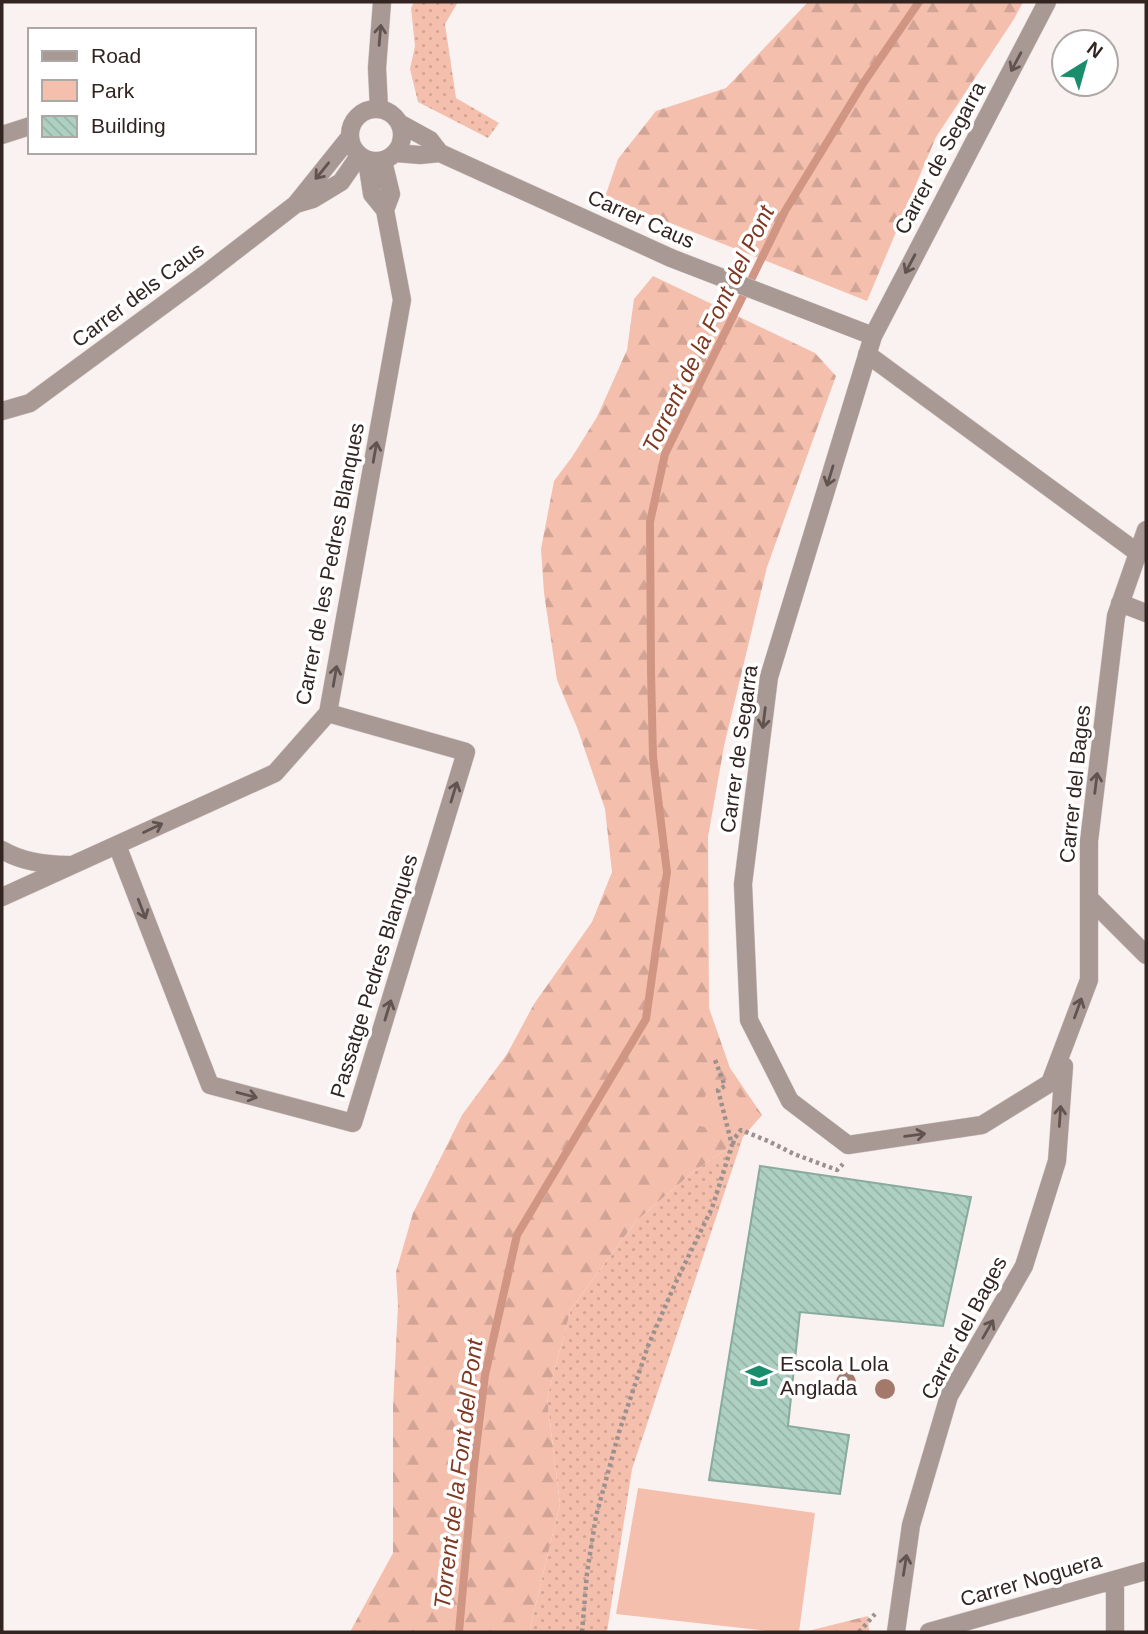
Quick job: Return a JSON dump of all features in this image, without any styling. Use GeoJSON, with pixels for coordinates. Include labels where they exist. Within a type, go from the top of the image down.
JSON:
{"type":"FeatureCollection","features":[{"type":"Feature","properties":{"kind":"street"},"geometry":{"type":"LineString","coordinates":[[379,109],[377,68],[382,2]]}},
{"type":"Feature","properties":{"kind":"street","name":"Carrer de Segarra"},"geometry":{"type":"LineString","coordinates":[[847,1153],[790,1101],[749,1020],[743,884],[769,677],[873,336],[1047,2]]}},
{"type":"Feature","properties":{"kind":"street"},"geometry":{"type":"LineString","coordinates":[[379,109],[391,114],[400,123],[402,139],[341,182],[313,199],[296,204],[349,138],[351,126],[357,117],[367,110],[379,109]]}},
{"type":"Feature","properties":{"kind":"street","name":"Carrer Caus"},"geometry":{"type":"LineString","coordinates":[[400,123],[430,140],[440,153],[671,258],[873,336]]}},
{"type":"Feature","properties":{"kind":"street"},"geometry":{"type":"LineString","coordinates":[[2,135],[28,127]]}},
{"type":"Feature","properties":{"kind":"street"},"geometry":{"type":"LineString","coordinates":[[349,138],[376,158]]}},
{"type":"Feature","properties":{"kind":"street","name":"Carrer Caus"},"geometry":{"type":"LineString","coordinates":[[376,158],[440,153]]}},
{"type":"Feature","properties":{"kind":"street","name":"Carrer de les Pedres Blanques"},"geometry":{"type":"LineString","coordinates":[[2,897],[275,773],[328,713],[402,300],[386,210],[391,194],[376,158]]}},
{"type":"Feature","properties":{"kind":"street","name":"Carrer dels Caus"},"geometry":{"type":"LineString","coordinates":[[2,411],[30,403],[296,204]]}},
{"type":"Feature","properties":{"kind":"street"},"geometry":{"type":"LineString","coordinates":[[867,354],[1138,553]]}},
{"type":"Feature","properties":{"kind":"street","name":"Carrer del Bages"},"geometry":{"type":"LineString","coordinates":[[847,1153],[982,1125],[1050,1083],[1089,980],[1089,841],[1116,617],[1146,530]]}},
{"type":"Feature","properties":{"kind":"street"},"geometry":{"type":"LineString","coordinates":[[1120,603],[1146,613]]}},
{"type":"Feature","properties":{"kind":"street","name":"Passatge Pedres Blanques"},"geometry":{"type":"LineString","coordinates":[[117,845],[210,1085],[354,1123],[466,752],[328,713]]}},
{"type":"Feature","properties":{"kind":"street"},"geometry":{"type":"LineString","coordinates":[[2,850],[11,856],[46,864],[72,866]]}},
{"type":"Feature","properties":{"kind":"street"},"geometry":{"type":"LineString","coordinates":[[1089,898],[1146,956]]}},
{"type":"Feature","properties":{"kind":"street","name":"Carrer del Bages"},"geometry":{"type":"LineString","coordinates":[[896,1632],[911,1525],[949,1396],[1024,1266],[1057,1161],[1065,1044]]}},
{"type":"Feature","properties":{"kind":"street","name":"Carrer Noguera"},"geometry":{"type":"LineString","coordinates":[[929,1632],[1146,1571]]}},
{"type":"Feature","properties":{"kind":"street"},"geometry":{"type":"LineString","coordinates":[[1115,1580],[1115,1632]]}},
{"type":"Feature","properties":{"kind":"path"},"geometry":{"type":"LineString","coordinates":[[715,1060],[725,1086],[718,1090],[732,1145]]}},
{"type":"Feature","properties":{"kind":"path"},"geometry":{"type":"LineString","coordinates":[[582,1632],[587,1573],[596,1516],[620,1429],[653,1334],[712,1208],[734,1139],[741,1130],[837,1170],[847,1153]]}},
{"type":"Feature","properties":{"kind":"path"},"geometry":{"type":"LineString","coordinates":[[859,1632],[876,1614]]}},
{"type":"Feature","properties":{"kind":"green space"},"geometry":{"type":"Polygon","coordinates":[[[414,2],[458,2],[445,24],[456,98],[499,123],[488,138],[418,102],[410,69],[415,46],[411,8],[414,2]]]}},
{"type":"Feature","properties":{"kind":"green space"},"geometry":{"type":"Polygon","coordinates":[[[808,2],[1023,2],[936,137],[867,301],[605,197],[618,159],[656,111],[726,88],[808,2]]]}},
{"type":"Feature","properties":{"kind":"green space"},"geometry":{"type":"Polygon","coordinates":[[[653,276],[815,353],[836,376],[767,567],[724,746],[708,837],[709,1008],[730,1068],[762,1115],[743,1137],[693,1172],[636,1221],[571,1309],[547,1398],[560,1504],[529,1632],[350,1632],[393,1553],[393,1407],[398,1306],[396,1272],[413,1213],[462,1115],[507,1054],[534,1004],[592,922],[612,872],[605,809],[578,730],[557,680],[544,593],[541,549],[554,481],[597,417],[627,350],[634,299],[653,276]]]}},
{"type":"Feature","properties":{"kind":"green space"},"geometry":{"type":"Polygon","coordinates":[[[725,1086],[762,1115],[740,1136],[692,1124],[707,1092],[725,1086]]]}},
{"type":"Feature","properties":{"kind":"green space"},"geometry":{"type":"Polygon","coordinates":[[[743,1137],[632,1469],[607,1632],[529,1632],[560,1504],[547,1398],[571,1309],[636,1221],[693,1172],[743,1137]]]}},
{"type":"Feature","properties":{"kind":"green space"},"geometry":{"type":"Polygon","coordinates":[[[638,1488],[815,1513],[799,1632],[777,1632],[616,1614],[638,1488]]]}},
{"type":"Feature","properties":{"kind":"green space"},"geometry":{"type":"Polygon","coordinates":[[[868,1616],[869,1632],[804,1632],[868,1616]]]}},
{"type":"Feature","properties":{"kind":"building","name":"Escola Lola Anglada"},"geometry":{"type":"Polygon","coordinates":[[[760,1166],[971,1197],[943,1326],[800,1312],[788,1426],[849,1435],[840,1494],[709,1480],[760,1166]]]}},
{"type":"Feature","properties":{"kind":"waterway","name":"Torrent de la Font del Pont"},"geometry":{"type":"LineString","coordinates":[[459,1632],[485,1375],[517,1235],[646,1019],[667,872],[653,757],[650,522],[665,454],[785,211],[864,82],[919,2]]}},
{"type":"Feature","properties":{"kind":"place","name":"Escola Lola Anglada"},"geometry":{"type":"Point","coordinates":[759,1376]}}]}
